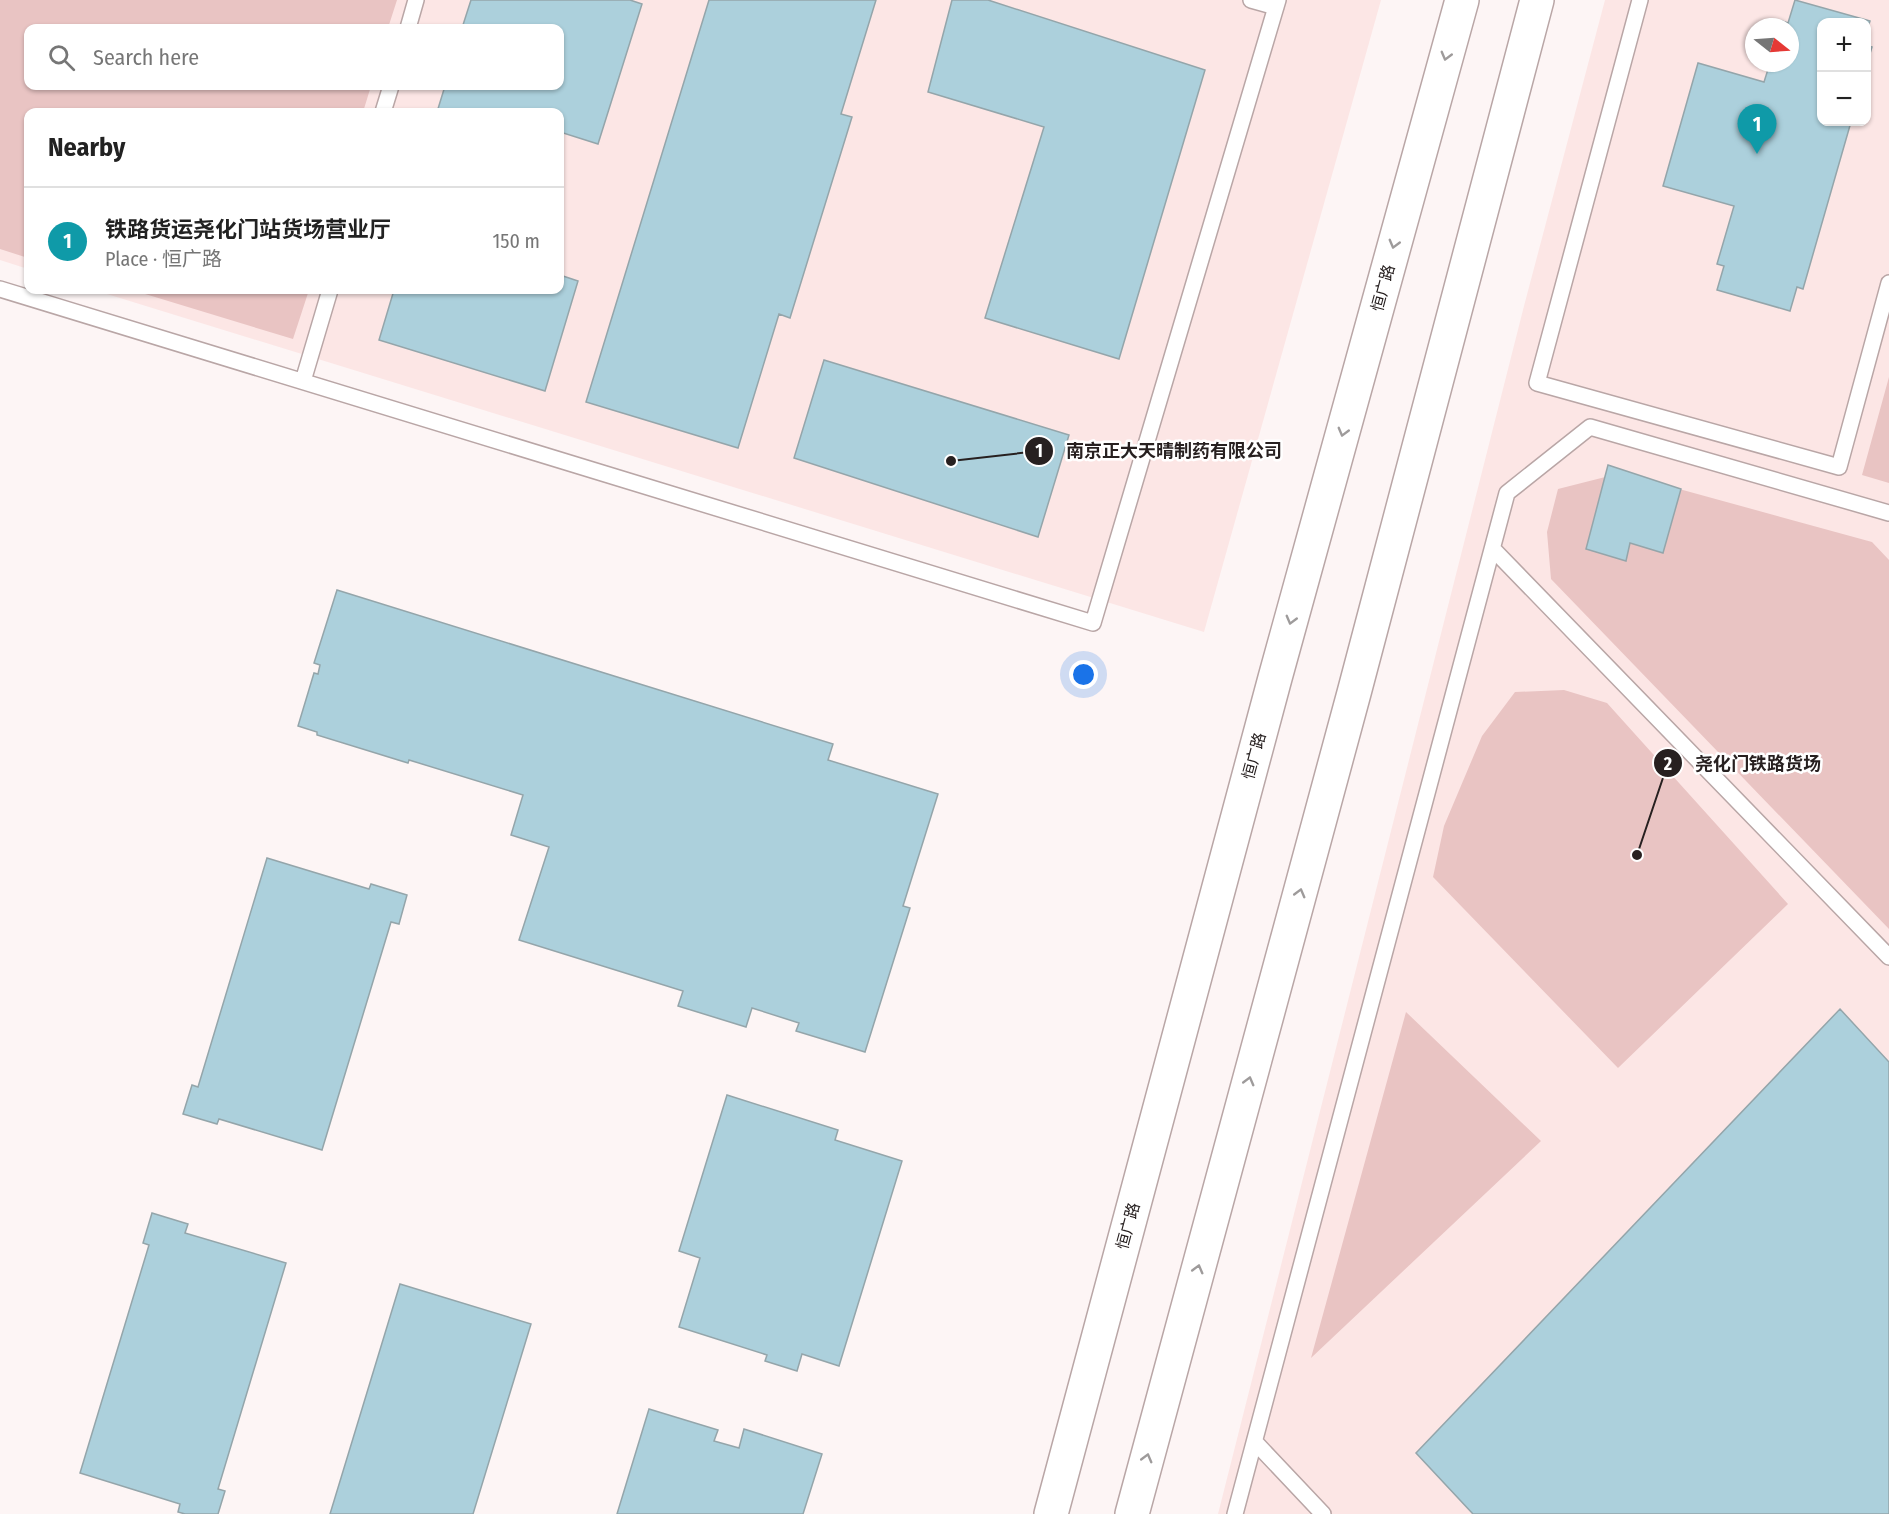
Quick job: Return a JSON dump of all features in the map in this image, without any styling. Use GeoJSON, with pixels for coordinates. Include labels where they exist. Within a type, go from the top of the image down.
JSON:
{"type":"FeatureCollection","features":[{"type":"Feature","properties":{"kind":"street","name":"恒广路"},"geometry":{"type":"LineString","coordinates":[[1051,1514],[1275,678],[1462,0]]}},
{"type":"Feature","properties":{"kind":"street"},"geometry":{"type":"LineString","coordinates":[[1132,1514],[1358,681],[1537,0]]}},
{"type":"Feature","properties":{"kind":"lane"},"geometry":{"type":"LineString","coordinates":[[409,24],[416,0]]}},
{"type":"Feature","properties":{"kind":"lane"},"geometry":{"type":"LineString","coordinates":[[0,289],[1093,623],[1277,4],[1251,0]]}},
{"type":"Feature","properties":{"kind":"lane"},"geometry":{"type":"LineString","coordinates":[[1640,0],[1537,383],[1839,467],[1889,283]]}},
{"type":"Feature","properties":{"kind":"lane"},"geometry":{"type":"LineString","coordinates":[[384,108],[390,90]]}},
{"type":"Feature","properties":{"kind":"lane"},"geometry":{"type":"LineString","coordinates":[[303,381],[329,294]]}},
{"type":"Feature","properties":{"kind":"lane"},"geometry":{"type":"LineString","coordinates":[[1235,1514],[1508,493],[1590,427],[1889,513]]}},
{"type":"Feature","properties":{"kind":"lane"},"geometry":{"type":"LineString","coordinates":[[1493,549],[1889,957]]}},
{"type":"Feature","properties":{"kind":"lane"},"geometry":{"type":"LineString","coordinates":[[1255,1442],[1323,1514]]}},
{"type":"Feature","properties":{"kind":"shaded area"},"geometry":{"type":"Polygon","coordinates":[[[0,0],[1381,0],[1204,632],[107,294],[564,294],[564,108],[24,108],[24,268],[0,260],[0,0]]]}},
{"type":"Feature","properties":{"kind":"shaded area"},"geometry":{"type":"Polygon","coordinates":[[[0,0],[397,0],[389,24],[24,24],[24,90],[370,90],[364,108],[24,108],[24,257],[0,249],[0,0]]]}},
{"type":"Feature","properties":{"kind":"shaded area"},"geometry":{"type":"Polygon","coordinates":[[[1605,0],[1889,0],[1889,1514],[1218,1514],[1524,306],[1605,0]]]}},
{"type":"Feature","properties":{"kind":"shaded area"},"geometry":{"type":"Polygon","coordinates":[[[145,294],[308,294],[293,339],[145,294]]]}},
{"type":"Feature","properties":{"kind":"shaded area"},"geometry":{"type":"Polygon","coordinates":[[[1889,377],[1889,483],[1862,475],[1889,377]]]}},
{"type":"Feature","properties":{"kind":"shaded area"},"geometry":{"type":"Polygon","coordinates":[[[1621,473],[1872,542],[1889,560],[1889,929],[1551,579],[1547,532],[1558,489],[1621,473]]]}},
{"type":"Feature","properties":{"kind":"shaded area"},"geometry":{"type":"Polygon","coordinates":[[[1564,690],[1607,703],[1788,904],[1618,1068],[1433,877],[1444,826],[1482,736],[1515,692],[1564,690]]]}},
{"type":"Feature","properties":{"kind":"shaded area"},"geometry":{"type":"Polygon","coordinates":[[[1406,1012],[1541,1141],[1311,1358],[1406,1012]]]}},
{"type":"Feature","properties":{"kind":"building"},"geometry":{"type":"Polygon","coordinates":[[[471,0],[630,0],[642,4],[598,144],[564,133],[564,108],[438,108],[444,90],[564,90],[564,24],[463,24],[471,0]]]}},
{"type":"Feature","properties":{"kind":"building"},"geometry":{"type":"Polygon","coordinates":[[[709,0],[876,0],[841,114],[852,117],[790,318],[779,314],[738,448],[586,402],[709,0]]]}},
{"type":"Feature","properties":{"kind":"building"},"geometry":{"type":"Polygon","coordinates":[[[952,0],[988,0],[1205,70],[1119,359],[985,318],[1044,127],[928,92],[952,0]]]}},
{"type":"Feature","properties":{"kind":"building"},"geometry":{"type":"Polygon","coordinates":[[[1795,0],[1859,18],[1817,18],[1817,126],[1850,126],[1803,289],[1797,287],[1790,311],[1717,290],[1724,266],[1717,264],[1734,206],[1663,186],[1698,63],[1764,82],[1767,72],[1799,72],[1799,18],[1790,18],[1795,0]]]}},
{"type":"Feature","properties":{"kind":"building"},"geometry":{"type":"Polygon","coordinates":[[[564,276],[578,281],[545,391],[379,340],[393,294],[564,294],[564,276]]]}},
{"type":"Feature","properties":{"kind":"building"},"geometry":{"type":"Polygon","coordinates":[[[824,360],[1069,435],[1038,537],[794,458],[824,360]]]}},
{"type":"Feature","properties":{"kind":"building"},"geometry":{"type":"Polygon","coordinates":[[[1608,465],[1681,489],[1663,553],[1630,543],[1626,561],[1586,549],[1608,465]]]}},
{"type":"Feature","properties":{"kind":"building"},"geometry":{"type":"Polygon","coordinates":[[[337,590],[833,744],[828,760],[938,794],[903,906],[910,908],[865,1052],[796,1031],[799,1023],[752,1008],[746,1027],[678,1006],[683,991],[519,940],[549,847],[511,835],[523,795],[409,760],[408,763],[317,735],[317,732],[298,726],[314,673],[318,674],[320,665],[314,663],[337,590]]]}},
{"type":"Feature","properties":{"kind":"building"},"geometry":{"type":"Polygon","coordinates":[[[267,858],[369,889],[371,884],[407,895],[399,924],[391,922],[322,1150],[219,1119],[217,1124],[183,1114],[192,1085],[198,1087],[267,858]]]}},
{"type":"Feature","properties":{"kind":"building"},"geometry":{"type":"Polygon","coordinates":[[[1840,1009],[1889,1062],[1889,1514],[1473,1514],[1416,1453],[1840,1009]]]}},
{"type":"Feature","properties":{"kind":"building"},"geometry":{"type":"Polygon","coordinates":[[[727,1095],[838,1130],[835,1140],[902,1161],[839,1366],[802,1354],[797,1371],[765,1361],[767,1355],[679,1327],[700,1258],[679,1251],[727,1095]]]}},
{"type":"Feature","properties":{"kind":"building"},"geometry":{"type":"Polygon","coordinates":[[[152,1213],[188,1224],[185,1233],[286,1263],[218,1489],[225,1491],[218,1514],[178,1512],[180,1504],[80,1473],[149,1245],[143,1243],[152,1213]]]}},
{"type":"Feature","properties":{"kind":"building"},"geometry":{"type":"Polygon","coordinates":[[[400,1284],[531,1324],[473,1514],[330,1514],[400,1284]]]}},
{"type":"Feature","properties":{"kind":"building"},"geometry":{"type":"Polygon","coordinates":[[[649,1409],[718,1430],[714,1441],[739,1448],[744,1429],[822,1454],[803,1514],[617,1514],[649,1409]]]}},
{"type":"Feature","properties":{"kind":"place","name":"铁路货运尧化门站货场营业厅"},"geometry":{"type":"Point","coordinates":[1757,154]}},
{"type":"Feature","properties":{"kind":"place","name":"南京正大天晴制药有限公司"},"geometry":{"type":"Point","coordinates":[951,461]}},
{"type":"Feature","properties":{"kind":"place","name":"尧化门铁路货场"},"geometry":{"type":"Point","coordinates":[1637,855]}}]}
